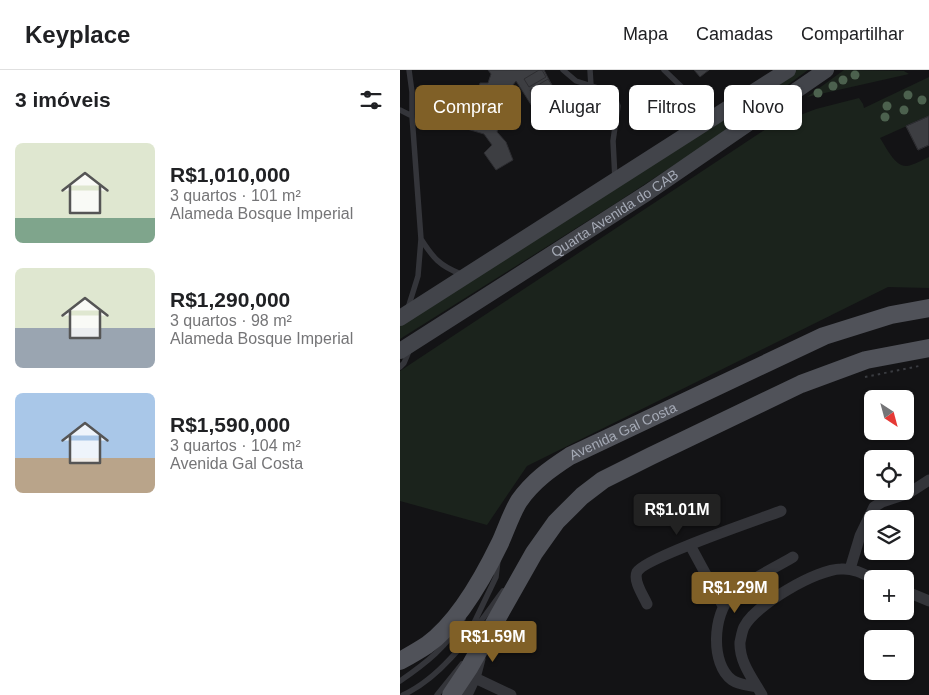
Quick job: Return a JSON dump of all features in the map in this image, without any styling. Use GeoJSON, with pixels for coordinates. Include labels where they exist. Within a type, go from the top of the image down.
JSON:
{"type":"FeatureCollection","features":[{"type":"Feature","properties":{"kind":"main road","name":"Quarta Avenida do CAB"},"geometry":{"type":"LineString","coordinates":[[403,315],[788,70]]}},
{"type":"Feature","properties":{"kind":"main road","name":"Quarta Avenida do CAB"},"geometry":{"type":"LineString","coordinates":[[406,347],[639,198],[826,70]]}},
{"type":"Feature","properties":{"kind":"main road","name":"Avenida Gal Costa"},"geometry":{"type":"LineString","coordinates":[[400,661],[427,645],[451,621],[470,596],[499,545],[518,503],[533,484],[548,470],[570,456],[824,336],[891,315],[929,308]]}},
{"type":"Feature","properties":{"kind":"main road"},"geometry":{"type":"LineString","coordinates":[[451,695],[470,668],[476,638],[534,553],[568,508],[603,480],[814,379],[866,360],[929,348]]}},
{"type":"Feature","properties":{"kind":"street"},"geometry":{"type":"LineString","coordinates":[[850,569],[860,536],[874,506],[909,492],[929,480]]}},
{"type":"Feature","properties":{"kind":"street"},"geometry":{"type":"LineString","coordinates":[[647,604],[636,579],[636,573],[648,562],[782,511]]}},
{"type":"Feature","properties":{"kind":"street"},"geometry":{"type":"LineString","coordinates":[[690,545],[724,606]]}},
{"type":"Feature","properties":{"kind":"street"},"geometry":{"type":"LineString","coordinates":[[760,691],[738,684],[727,676],[718,654],[716,635],[718,622],[724,606],[732,596],[793,557]]}},
{"type":"Feature","properties":{"kind":"street"},"geometry":{"type":"LineString","coordinates":[[760,691],[743,661],[741,653],[740,642],[743,628],[751,617],[790,589],[819,573],[839,568],[850,569],[864,575]]}},
{"type":"Feature","properties":{"kind":"street"},"geometry":{"type":"LineString","coordinates":[[914,595],[929,601]]}},
{"type":"Feature","properties":{"kind":"street"},"geometry":{"type":"LineString","coordinates":[[467,695],[475,678],[476,638]]}},
{"type":"Feature","properties":{"kind":"street"},"geometry":{"type":"LineString","coordinates":[[475,678],[511,695]]}},
{"type":"Feature","properties":{"kind":"lane"},"geometry":{"type":"LineString","coordinates":[[403,315],[418,276],[421,239],[410,70]]}},
{"type":"Feature","properties":{"kind":"lane"},"geometry":{"type":"LineString","coordinates":[[563,70],[576,81],[588,85]]}},
{"type":"Feature","properties":{"kind":"lane"},"geometry":{"type":"LineString","coordinates":[[590,70],[591,85]]}},
{"type":"Feature","properties":{"kind":"lane"},"geometry":{"type":"LineString","coordinates":[[664,70],[715,118]]}},
{"type":"Feature","properties":{"kind":"lane"},"geometry":{"type":"LineString","coordinates":[[400,110],[412,116]]}},
{"type":"Feature","properties":{"kind":"lane"},"geometry":{"type":"LineString","coordinates":[[615,130],[613,141],[615,181]]}},
{"type":"Feature","properties":{"kind":"lane"},"geometry":{"type":"LineString","coordinates":[[421,239],[431,256],[440,264],[466,276]]}},
{"type":"Feature","properties":{"kind":"lane"},"geometry":{"type":"LineString","coordinates":[[400,367],[404,363],[406,347]]}},
{"type":"Feature","properties":{"kind":"lane"},"geometry":{"type":"LineString","coordinates":[[476,638],[496,577],[499,545]]}},
{"type":"Feature","properties":{"kind":"lane"},"geometry":{"type":"LineString","coordinates":[[403,695],[421,686],[476,638],[511,581],[534,553]]}},
{"type":"Feature","properties":{"kind":"lane"},"geometry":{"type":"LineString","coordinates":[[437,695],[497,614],[506,598],[511,581]]}},
{"type":"Feature","properties":{"kind":"lane"},"geometry":{"type":"LineString","coordinates":[[400,681],[429,660],[450,639],[468,612],[470,596]]}},
{"type":"Feature","properties":{"kind":"path"},"geometry":{"type":"LineString","coordinates":[[865,377],[920,365]]}},
{"type":"Feature","properties":{"kind":"shaded area"},"geometry":{"type":"Polygon","coordinates":[[[796,70],[808,70],[788,85],[773,85],[796,70]]]}},
{"type":"Feature","properties":{"kind":"shaded area"},"geometry":{"type":"Polygon","coordinates":[[[844,70],[904,71],[909,74],[807,97],[844,70]]]}},
{"type":"Feature","properties":{"kind":"shaded area"},"geometry":{"type":"Polygon","coordinates":[[[929,77],[929,116],[880,138],[891,156],[903,165],[912,165],[929,157],[929,288],[888,287],[527,466],[487,525],[400,501],[400,371],[764,130],[802,130],[802,114],[859,98],[864,108],[929,77]]]}},
{"type":"Feature","properties":{"kind":"shaded area"},"geometry":{"type":"Polygon","coordinates":[[[724,117],[724,130],[727,130],[613,205],[400,339],[400,324],[704,130],[714,130],[714,124],[724,117]]]}},
{"type":"Feature","properties":{"kind":"building"},"geometry":{"type":"Polygon","coordinates":[[[488,70],[544,70],[552,85],[531,85],[531,105],[521,89],[521,85],[519,85],[516,81],[513,85],[479,85],[480,83],[488,83],[491,74],[488,70]]]}},
{"type":"Feature","properties":{"kind":"building"},"geometry":{"type":"Polygon","coordinates":[[[539,70],[542,70],[546,77],[529,87],[524,79],[539,70]]]}},
{"type":"Feature","properties":{"kind":"building"},"geometry":{"type":"Polygon","coordinates":[[[694,70],[709,70],[700,77],[694,70]]]}},
{"type":"Feature","properties":{"kind":"building"},"geometry":{"type":"Polygon","coordinates":[[[548,79],[552,85],[538,85],[548,79]]]}},
{"type":"Feature","properties":{"kind":"building"},"geometry":{"type":"Polygon","coordinates":[[[929,116],[929,145],[918,150],[906,126],[929,116]]]}},
{"type":"Feature","properties":{"kind":"building"},"geometry":{"type":"Polygon","coordinates":[[[929,116],[929,145],[918,150],[906,126],[929,116]]]}},
{"type":"Feature","properties":{"kind":"building"},"geometry":{"type":"Polygon","coordinates":[[[470,130],[497,130],[497,132],[506,142],[513,160],[496,170],[484,153],[492,145],[484,134],[470,130]]]}}]}
